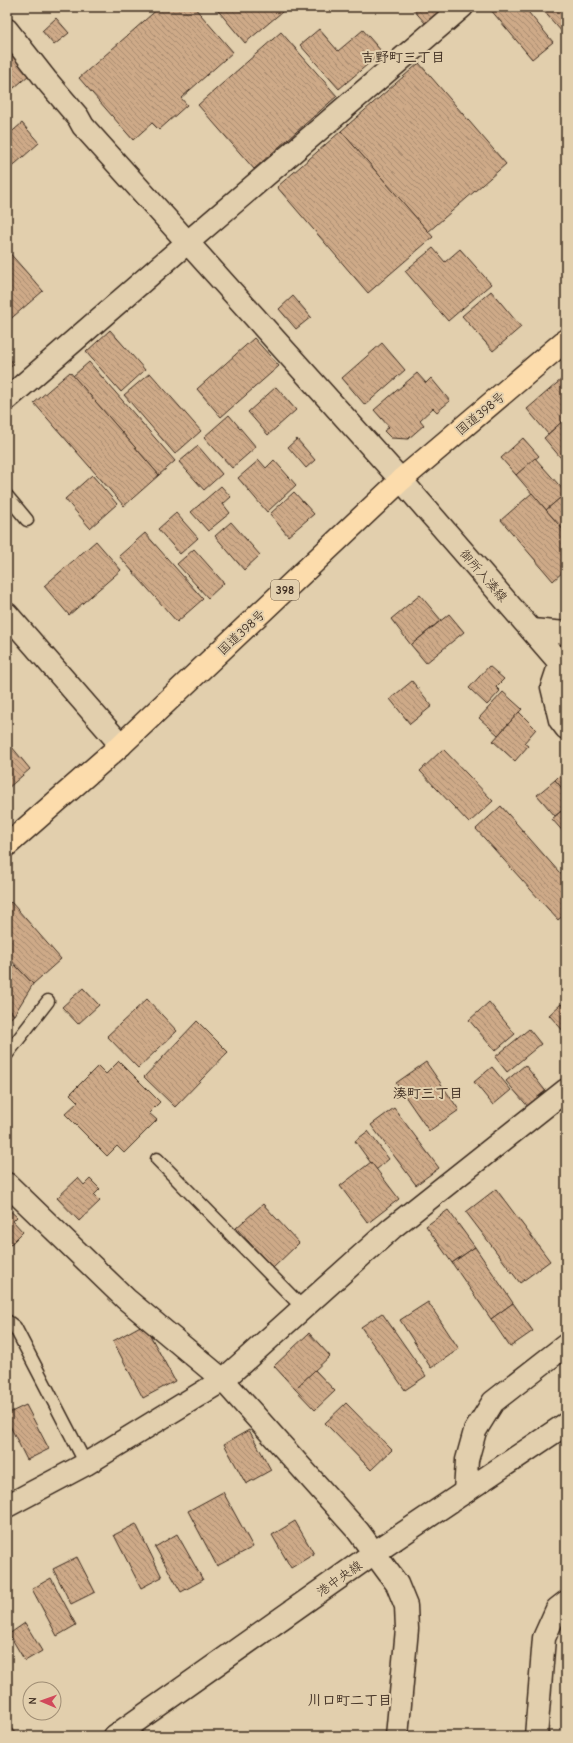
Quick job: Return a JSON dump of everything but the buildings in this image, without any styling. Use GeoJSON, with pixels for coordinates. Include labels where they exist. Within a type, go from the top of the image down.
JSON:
{"type":"FeatureCollection","features":[{"type":"Feature","properties":{"kind":"highway","name":"国道398号"},"geometry":{"type":"LineString","coordinates":[[7,845],[120,745],[401,480],[566,340]]}},
{"type":"Feature","properties":{"kind":"street"},"geometry":{"type":"LineString","coordinates":[[7,399],[462,7]]}},
{"type":"Feature","properties":{"kind":"street","name":"御所入湊線"},"geometry":{"type":"LineString","coordinates":[[7,30],[47,81],[78,117],[82,126],[401,480],[563,667]]}},
{"type":"Feature","properties":{"kind":"street"},"geometry":{"type":"LineString","coordinates":[[7,614],[120,745]]}},
{"type":"Feature","properties":{"kind":"street"},"geometry":{"type":"LineString","coordinates":[[532,630],[566,633]]}},
{"type":"Feature","properties":{"kind":"street"},"geometry":{"type":"LineString","coordinates":[[563,667],[552,687],[560,720],[566,728]]}},
{"type":"Feature","properties":{"kind":"street"},"geometry":{"type":"LineString","coordinates":[[7,1506],[86,1464],[223,1380],[392,1228],[566,1090]]}},
{"type":"Feature","properties":{"kind":"street"},"geometry":{"type":"LineString","coordinates":[[7,1184],[126,1300],[223,1380],[358,1530],[397,1584],[406,1606],[408,1629],[397,1736]]}},
{"type":"Feature","properties":{"kind":"street"},"geometry":{"type":"LineString","coordinates":[[465,1492],[467,1460],[475,1431],[493,1402],[566,1345]]}},
{"type":"Feature","properties":{"kind":"street","name":"港中央線"},"geometry":{"type":"LineString","coordinates":[[115,1736],[374,1553],[566,1424]]}},
{"type":"Feature","properties":{"kind":"street"},"geometry":{"type":"LineString","coordinates":[[536,1736],[544,1638],[557,1609],[566,1602]]}},
{"type":"Feature","properties":{"kind":"lane"},"geometry":{"type":"LineString","coordinates":[[7,496],[27,520]]}},
{"type":"Feature","properties":{"kind":"lane"},"geometry":{"type":"LineString","coordinates":[[7,1054],[48,1001]]}},
{"type":"Feature","properties":{"kind":"lane"},"geometry":{"type":"LineString","coordinates":[[157,1159],[303,1308]]}},
{"type":"Feature","properties":{"kind":"lane"},"geometry":{"type":"LineString","coordinates":[[7,1321],[15,1327],[86,1464]]}},
{"type":"Feature","properties":{"kind":"district","name":"吉野町三丁目"},"geometry":{"type":"Point","coordinates":[403,57]}},
{"type":"Feature","properties":{"kind":"district","name":"湊町三丁目"},"geometry":{"type":"Point","coordinates":[428,1093]}},
{"type":"Feature","properties":{"kind":"district","name":"川口町二丁目"},"geometry":{"type":"Point","coordinates":[350,1700]}}]}
